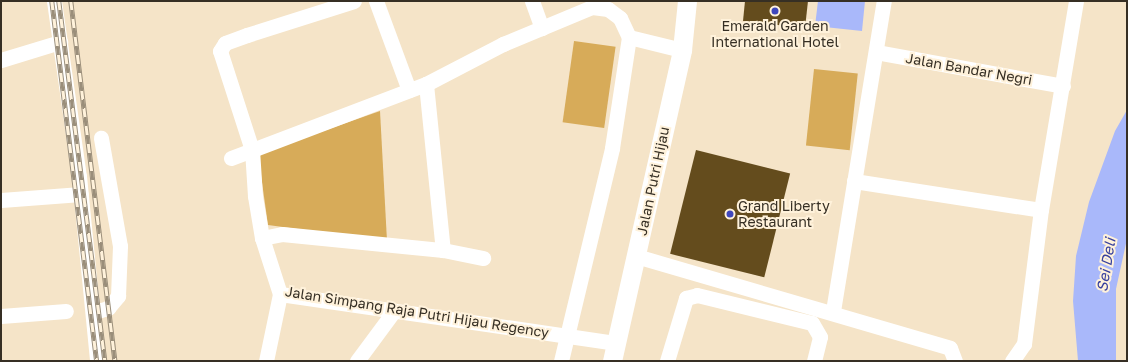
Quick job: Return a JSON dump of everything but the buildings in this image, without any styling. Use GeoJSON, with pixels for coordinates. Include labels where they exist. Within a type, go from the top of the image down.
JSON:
{"type":"FeatureCollection","features":[{"type":"Feature","properties":{"kind":"main road","name":"Jalan Putri Hijau"},"geometry":{"type":"LineString","coordinates":[[614,352],[682,50],[687,1]]}},
{"type":"Feature","properties":{"kind":"street"},"geometry":{"type":"LineString","coordinates":[[54,1],[81,194],[94,312],[97,361]]}},
{"type":"Feature","properties":{"kind":"street","name":"Jalan Simpang Raja Putri Hijau Regency"},"geometry":{"type":"LineString","coordinates":[[354,1],[247,35],[222,46],[222,60],[252,150],[262,238],[280,294],[565,336],[614,352]]}},
{"type":"Feature","properties":{"kind":"street"},"geometry":{"type":"LineString","coordinates":[[376,1],[409,90]]}},
{"type":"Feature","properties":{"kind":"street"},"geometry":{"type":"LineString","coordinates":[[532,1],[542,28]]}},
{"type":"Feature","properties":{"kind":"street"},"geometry":{"type":"LineString","coordinates":[[833,311],[884,1]]}},
{"type":"Feature","properties":{"kind":"street"},"geometry":{"type":"LineString","coordinates":[[1012,361],[1024,344],[1041,210],[1063,86],[1076,1]]}},
{"type":"Feature","properties":{"kind":"street"},"geometry":{"type":"LineString","coordinates":[[231,158],[426,84],[503,44],[592,7],[608,10],[620,18],[629,37],[612,148],[565,336],[561,361]]}},
{"type":"Feature","properties":{"kind":"street"},"geometry":{"type":"LineString","coordinates":[[629,37],[682,50]]}},
{"type":"Feature","properties":{"kind":"street"},"geometry":{"type":"LineString","coordinates":[[1,60],[60,42]]}},
{"type":"Feature","properties":{"kind":"street","name":"Jalan Bandar Negri"},"geometry":{"type":"LineString","coordinates":[[876,52],[1063,86]]}},
{"type":"Feature","properties":{"kind":"street"},"geometry":{"type":"LineString","coordinates":[[426,84],[443,250]]}},
{"type":"Feature","properties":{"kind":"street"},"geometry":{"type":"LineString","coordinates":[[94,312],[108,308],[118,296],[120,246],[101,138]]}},
{"type":"Feature","properties":{"kind":"street"},"geometry":{"type":"LineString","coordinates":[[854,182],[1041,210]]}},
{"type":"Feature","properties":{"kind":"street"},"geometry":{"type":"LineString","coordinates":[[1,200],[81,194]]}},
{"type":"Feature","properties":{"kind":"street"},"geometry":{"type":"LineString","coordinates":[[262,238],[282,234],[443,250],[483,258]]}},
{"type":"Feature","properties":{"kind":"street"},"geometry":{"type":"LineString","coordinates":[[636,256],[833,311],[950,348],[955,361]]}},
{"type":"Feature","properties":{"kind":"street"},"geometry":{"type":"LineString","coordinates":[[266,361],[280,294]]}},
{"type":"Feature","properties":{"kind":"street"},"geometry":{"type":"LineString","coordinates":[[666,361],[686,298],[697,295],[812,323],[820,337],[814,361]]}},
{"type":"Feature","properties":{"kind":"street"},"geometry":{"type":"LineString","coordinates":[[1,316],[66,311]]}},
{"type":"Feature","properties":{"kind":"street"},"geometry":{"type":"LineString","coordinates":[[357,361],[394,311]]}},
{"type":"Feature","properties":{"kind":"shaded area"},"geometry":{"type":"Polygon","coordinates":[[[574,41],[616,47],[604,128],[563,122],[574,41]]]}},
{"type":"Feature","properties":{"kind":"shaded area"},"geometry":{"type":"Polygon","coordinates":[[[814,69],[858,74],[850,150],[806,146],[814,69]]]}},
{"type":"Feature","properties":{"kind":"shaded area"},"geometry":{"type":"Polygon","coordinates":[[[380,111],[387,241],[268,225],[258,154],[380,111]]]}},
{"type":"Feature","properties":{"kind":"water"},"geometry":{"type":"Polygon","coordinates":[[[818,1],[865,1],[862,31],[815,26],[818,1]]]}},
{"type":"Feature","properties":{"kind":"water","name":"Sei Deli"},"geometry":{"type":"Polygon","coordinates":[[[1127,110],[1127,239],[1116,289],[1116,361],[1078,361],[1073,301],[1076,256],[1089,202],[1115,131],[1127,110]]]}},
{"type":"Feature","properties":{"kind":"railway"},"geometry":{"type":"LineString","coordinates":[[52,1],[97,361]]}},
{"type":"Feature","properties":{"kind":"railway"},"geometry":{"type":"LineString","coordinates":[[59,1],[105,361]]}},
{"type":"Feature","properties":{"kind":"railway"},"geometry":{"type":"LineString","coordinates":[[71,1],[115,361]]}},
{"type":"Feature","properties":{"kind":"place","name":"Emerald Garden International Hotel"},"geometry":{"type":"Point","coordinates":[775,11]}},
{"type":"Feature","properties":{"kind":"place","name":"Grand Liberty Restaurant"},"geometry":{"type":"Point","coordinates":[730,214]}}]}
